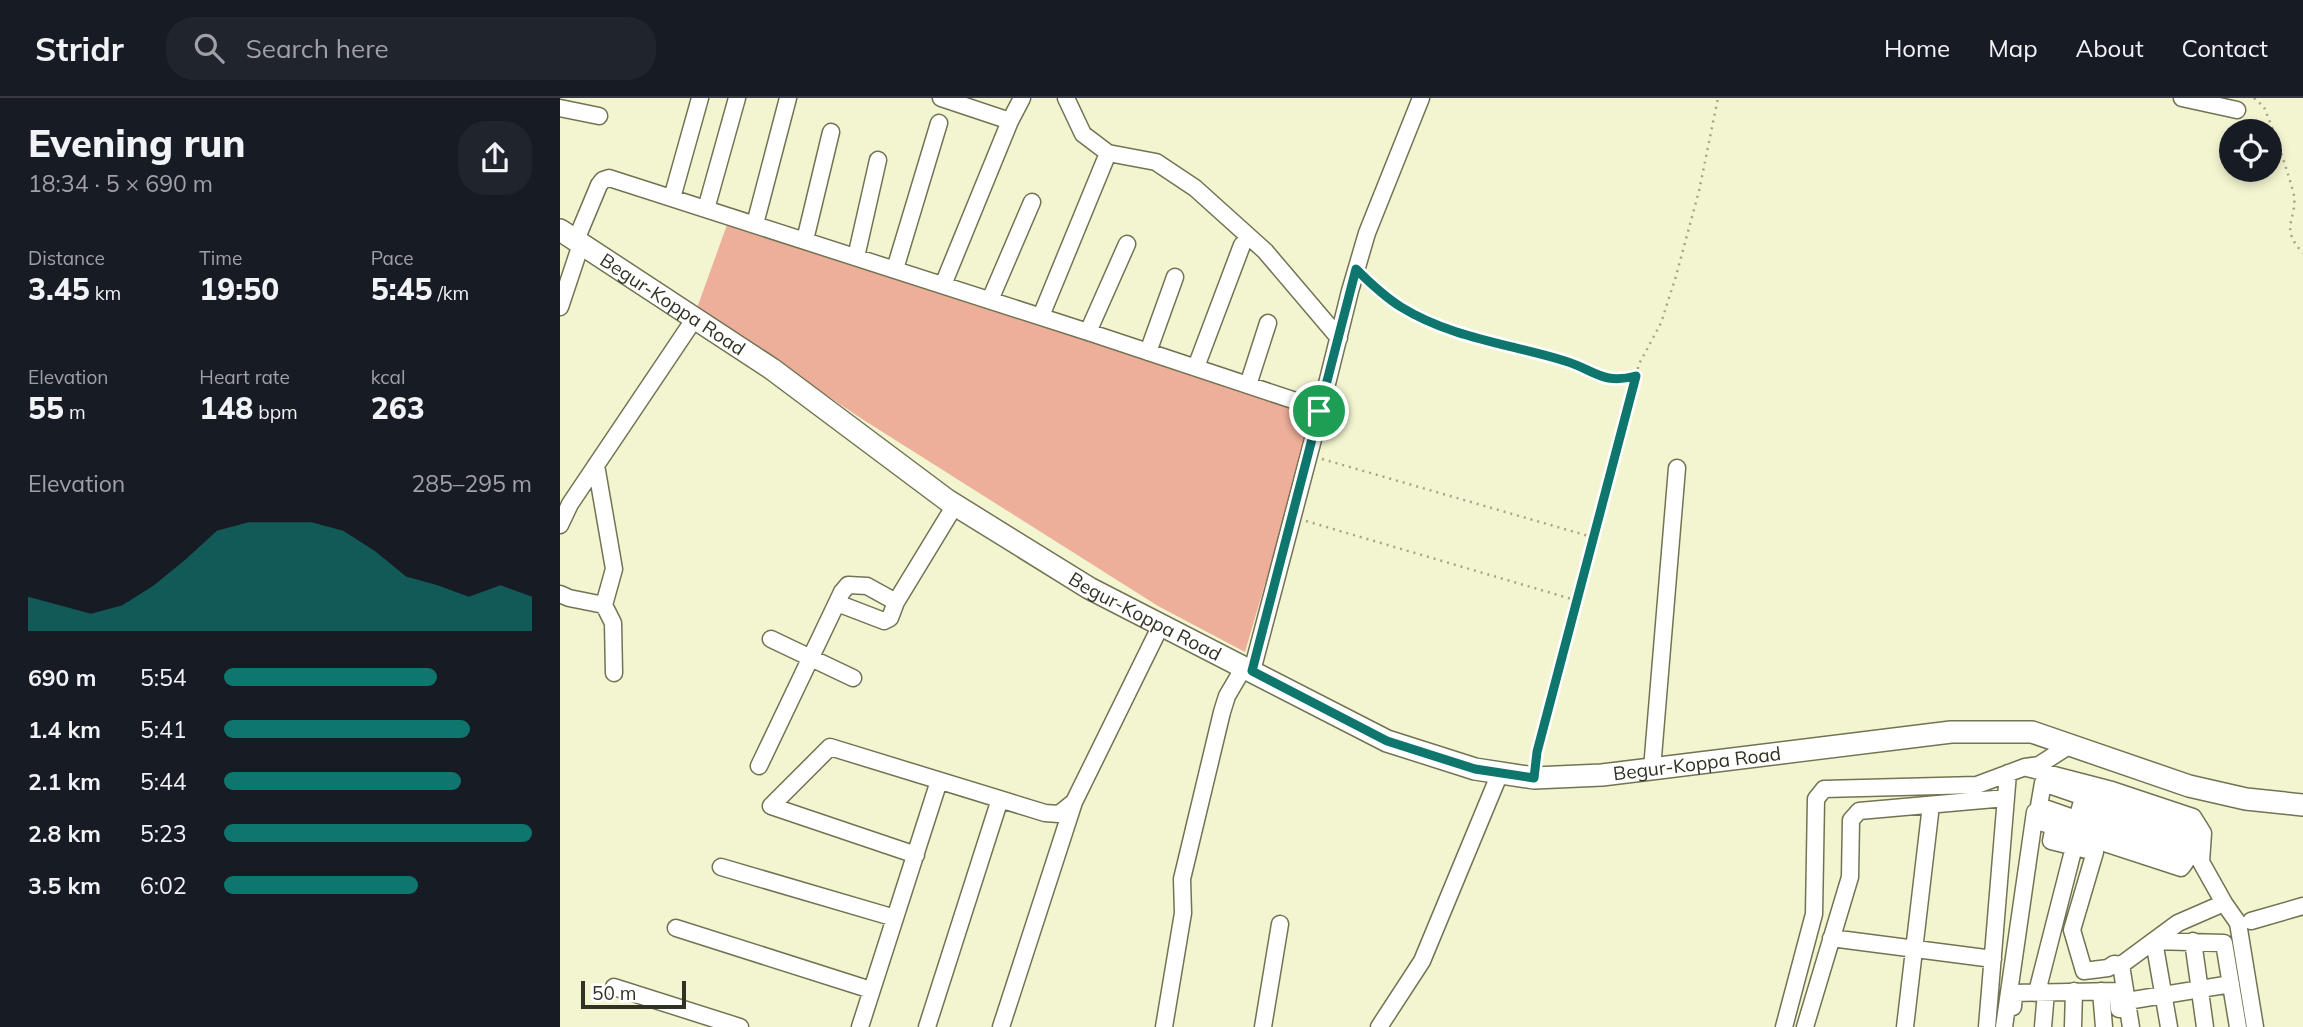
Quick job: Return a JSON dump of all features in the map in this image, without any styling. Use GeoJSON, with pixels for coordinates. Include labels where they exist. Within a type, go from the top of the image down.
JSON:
{"type":"FeatureCollection","features":[{"type":"Feature","properties":{"kind":"main road","name":"Begur-Koppa Road"},"geometry":{"type":"LineString","coordinates":[[572,238],[772,369],[955,505],[1089,588],[1387,741],[1475,769],[1534,778],[1602,775],[1951,732],[2032,732],[2189,786],[2246,799],[2303,805]]}},
{"type":"Feature","properties":{"kind":"street"},"geometry":{"type":"LineString","coordinates":[[672,198],[700,98]]}},
{"type":"Feature","properties":{"kind":"street"},"geometry":{"type":"LineString","coordinates":[[706,209],[737,98]]}},
{"type":"Feature","properties":{"kind":"street"},"geometry":{"type":"LineString","coordinates":[[755,225],[788,98]]}},
{"type":"Feature","properties":{"kind":"street"},"geometry":{"type":"LineString","coordinates":[[941,98],[1010,121]]}},
{"type":"Feature","properties":{"kind":"street"},"geometry":{"type":"LineString","coordinates":[[943,285],[1010,121],[1023,98]]}},
{"type":"Feature","properties":{"kind":"street"},"geometry":{"type":"LineString","coordinates":[[1066,98],[1083,134],[1108,153],[1156,162],[1195,188],[1265,251],[1339,338]]}},
{"type":"Feature","properties":{"kind":"street"},"geometry":{"type":"LineString","coordinates":[[1164,1027],[1183,914],[1182,880],[1222,712],[1227,696],[1248,669],[1293,517],[1356,269],[1367,233],[1421,98]]}},
{"type":"Feature","properties":{"kind":"street"},"geometry":{"type":"LineString","coordinates":[[2182,98],[2237,110]]}},
{"type":"Feature","properties":{"kind":"street"},"geometry":{"type":"LineString","coordinates":[[560,108],[599,116]]}},
{"type":"Feature","properties":{"kind":"street"},"geometry":{"type":"LineString","coordinates":[[895,270],[939,122]]}},
{"type":"Feature","properties":{"kind":"street"},"geometry":{"type":"LineString","coordinates":[[805,240],[831,132]]}},
{"type":"Feature","properties":{"kind":"street"},"geometry":{"type":"LineString","coordinates":[[1041,316],[1108,153]]}},
{"type":"Feature","properties":{"kind":"street"},"geometry":{"type":"LineString","coordinates":[[856,257],[878,160]]}},
{"type":"Feature","properties":{"kind":"street"},"geometry":{"type":"LineString","coordinates":[[560,307],[572,238],[603,180],[609,178],[1041,316],[1311,406],[1319,411]]}},
{"type":"Feature","properties":{"kind":"street"},"geometry":{"type":"LineString","coordinates":[[990,300],[1032,202]]}},
{"type":"Feature","properties":{"kind":"street"},"geometry":{"type":"LineString","coordinates":[[1088,332],[1127,244]]}},
{"type":"Feature","properties":{"kind":"street"},"geometry":{"type":"LineString","coordinates":[[1196,367],[1242,245]]}},
{"type":"Feature","properties":{"kind":"street"},"geometry":{"type":"LineString","coordinates":[[1148,352],[1175,277]]}},
{"type":"Feature","properties":{"kind":"street"},"geometry":{"type":"LineString","coordinates":[[560,526],[570,503],[695,318]]}},
{"type":"Feature","properties":{"kind":"street"},"geometry":{"type":"LineString","coordinates":[[1248,385],[1268,323]]}},
{"type":"Feature","properties":{"kind":"street"},"geometry":{"type":"LineString","coordinates":[[596,465],[614,569],[604,605],[613,623],[614,673]]}},
{"type":"Feature","properties":{"kind":"street"},"geometry":{"type":"LineString","coordinates":[[1653,769],[1677,468]]}},
{"type":"Feature","properties":{"kind":"street"},"geometry":{"type":"LineString","coordinates":[[837,603],[884,621],[890,618],[955,505]]}},
{"type":"Feature","properties":{"kind":"street"},"geometry":{"type":"LineString","coordinates":[[759,766],[848,585],[867,586],[897,602]]}},
{"type":"Feature","properties":{"kind":"street"},"geometry":{"type":"LineString","coordinates":[[560,594],[604,605]]}},
{"type":"Feature","properties":{"kind":"street"},"geometry":{"type":"LineString","coordinates":[[1001,1027],[1074,802],[1161,625]]}},
{"type":"Feature","properties":{"kind":"street"},"geometry":{"type":"LineString","coordinates":[[771,639],[853,678]]}},
{"type":"Feature","properties":{"kind":"street"},"geometry":{"type":"LineString","coordinates":[[1784,1027],[1814,914],[1816,799],[1825,789],[1977,785],[2033,769],[2070,745]]}},
{"type":"Feature","properties":{"kind":"street"},"geometry":{"type":"LineString","coordinates":[[916,855],[771,806],[830,747],[1045,813],[1059,814],[1074,802]]}},
{"type":"Feature","properties":{"kind":"street"},"geometry":{"type":"LineString","coordinates":[[2004,1027],[2034,820],[2033,769]]}},
{"type":"Feature","properties":{"kind":"street"},"geometry":{"type":"LineString","coordinates":[[2033,769],[2112,790],[2193,817],[2203,833],[2201,862],[2238,923],[2255,1027]]}},
{"type":"Feature","properties":{"kind":"street"},"geometry":{"type":"LineString","coordinates":[[1379,1027],[1422,961],[1500,773]]}},
{"type":"Feature","properties":{"kind":"street"},"geometry":{"type":"LineString","coordinates":[[1987,1027],[2008,774]]}},
{"type":"Feature","properties":{"kind":"street"},"geometry":{"type":"LineString","coordinates":[[860,1027],[939,781]]}},
{"type":"Feature","properties":{"kind":"street"},"geometry":{"type":"LineString","coordinates":[[2034,820],[2054,826],[2130,831],[2196,834],[2190,852],[2180,868],[2130,831],[2085,792],[2081,796],[2043,783],[2039,806],[2077,819],[2130,831]]}},
{"type":"Feature","properties":{"kind":"street"},"geometry":{"type":"LineString","coordinates":[[927,1027],[1000,799]]}},
{"type":"Feature","properties":{"kind":"street"},"geometry":{"type":"LineString","coordinates":[[1805,1027],[1850,877],[1851,820],[1858,811],[2006,799]]}},
{"type":"Feature","properties":{"kind":"street"},"geometry":{"type":"LineString","coordinates":[[1905,1027],[1930,805]]}},
{"type":"Feature","properties":{"kind":"street"},"geometry":{"type":"LineString","coordinates":[[2054,826],[2051,841],[2095,852],[2072,930],[2084,971],[2108,968],[2114,964],[2121,965],[2178,923],[2224,903]]}},
{"type":"Feature","properties":{"kind":"street"},"geometry":{"type":"LineString","coordinates":[[2043,1027],[2041,992],[2074,847]]}},
{"type":"Feature","properties":{"kind":"street"},"geometry":{"type":"LineString","coordinates":[[721,867],[895,918]]}},
{"type":"Feature","properties":{"kind":"street"},"geometry":{"type":"LineString","coordinates":[[2251,921],[2303,906]]}},
{"type":"Feature","properties":{"kind":"street"},"geometry":{"type":"LineString","coordinates":[[1263,1027],[1280,923]]}},
{"type":"Feature","properties":{"kind":"street"},"geometry":{"type":"LineString","coordinates":[[676,928],[871,990]]}},
{"type":"Feature","properties":{"kind":"street"},"geometry":{"type":"LineString","coordinates":[[1831,938],[1993,959]]}},
{"type":"Feature","properties":{"kind":"street"},"geometry":{"type":"LineString","coordinates":[[2154,941],[2224,943],[2238,1027]]}},
{"type":"Feature","properties":{"kind":"street"},"geometry":{"type":"LineString","coordinates":[[2154,941],[2169,1027]]}},
{"type":"Feature","properties":{"kind":"street"},"geometry":{"type":"LineString","coordinates":[[2193,942],[2205,1027]]}},
{"type":"Feature","properties":{"kind":"street"},"geometry":{"type":"LineString","coordinates":[[2121,965],[2131,1027]]}},
{"type":"Feature","properties":{"kind":"street"},"geometry":{"type":"LineString","coordinates":[[2127,1001],[2231,984]]}},
{"type":"Feature","properties":{"kind":"street"},"geometry":{"type":"LineString","coordinates":[[614,987],[719,1024],[740,1027]]}},
{"type":"Feature","properties":{"kind":"street"},"geometry":{"type":"LineString","coordinates":[[2073,1027],[2074,991]]}},
{"type":"Feature","properties":{"kind":"street"},"geometry":{"type":"LineString","coordinates":[[2011,1027],[2014,993],[2074,991],[2117,991],[2122,1027]]}},
{"type":"Feature","properties":{"kind":"street"},"geometry":{"type":"LineString","coordinates":[[2101,991],[2104,1027]]}},
{"type":"Feature","properties":{"kind":"path"},"geometry":{"type":"LineString","coordinates":[[1534,778],[1537,752],[1639,364],[1666,311],[1699,191],[1718,98]]}},
{"type":"Feature","properties":{"kind":"path"},"geometry":{"type":"LineString","coordinates":[[2254,98],[2264,107],[2294,195],[2290,234],[2293,243],[2303,253]]}},
{"type":"Feature","properties":{"kind":"path"},"geometry":{"type":"LineString","coordinates":[[1356,269],[1402,308],[1437,325],[1478,339],[1567,361],[1598,376],[1621,380],[1636,376]]}},
{"type":"Feature","properties":{"kind":"path"},"geometry":{"type":"LineString","coordinates":[[1309,456],[1593,537]]}},
{"type":"Feature","properties":{"kind":"path"},"geometry":{"type":"LineString","coordinates":[[1293,517],[1576,601]]}},
{"type":"Feature","properties":{"kind":"shaded area"},"geometry":{"type":"Polygon","coordinates":[[[728,222],[1304,412],[1310,430],[1245,652],[1158,606],[862,419],[697,308],[728,222]]]}},
{"type":"Feature","properties":{"kind":"route"},"geometry":{"type":"LineString","coordinates":[[1356,269],[1402,308],[1437,325],[1478,339],[1567,361],[1609,379],[1621,380],[1636,376],[1537,752],[1534,778],[1475,769],[1387,741],[1252,671],[1319,411],[1356,269]]}}]}
